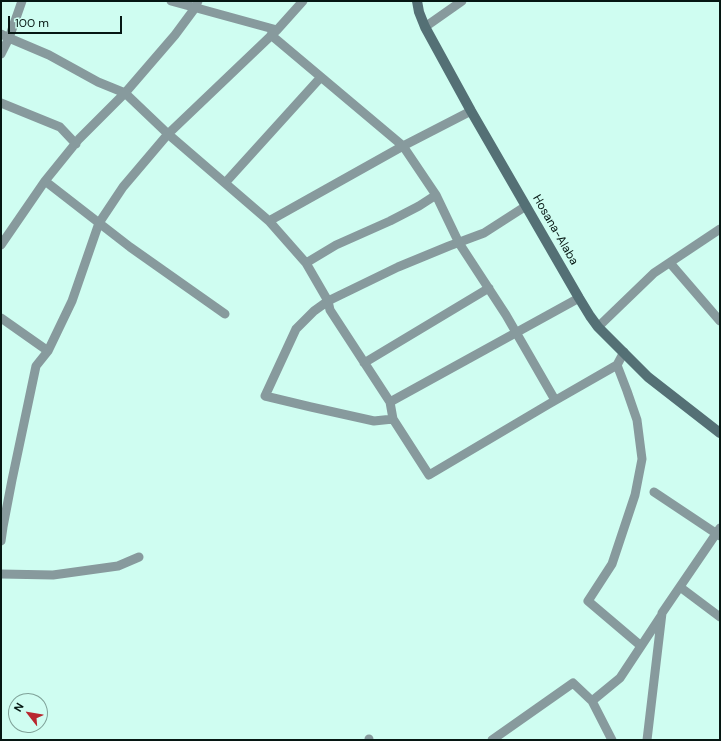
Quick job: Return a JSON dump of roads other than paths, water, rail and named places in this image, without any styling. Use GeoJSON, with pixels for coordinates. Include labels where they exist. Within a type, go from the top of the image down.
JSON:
{"type":"FeatureCollection","features":[{"type":"Feature","properties":{"kind":"main road","name":"Hosana-Alaba"},"geometry":{"type":"LineString","coordinates":[[417,1],[426,27],[471,111],[579,298],[598,327],[648,376],[720,434]]}},
{"type":"Feature","properties":{"kind":"street"},"geometry":{"type":"LineString","coordinates":[[1,54],[5,36],[22,1]]}},
{"type":"Feature","properties":{"kind":"street"},"geometry":{"type":"LineString","coordinates":[[171,1],[197,5],[274,33],[321,78],[403,146],[436,195],[459,243],[516,332],[555,400]]}},
{"type":"Feature","properties":{"kind":"street"},"geometry":{"type":"LineString","coordinates":[[1,541],[36,366],[48,351],[72,301],[99,223],[123,187],[168,134],[274,33],[303,1]]}},
{"type":"Feature","properties":{"kind":"street"},"geometry":{"type":"LineString","coordinates":[[426,27],[462,1]]}},
{"type":"Feature","properties":{"kind":"street"},"geometry":{"type":"LineString","coordinates":[[1,245],[45,181],[76,144],[125,94],[175,35],[197,5]]}},
{"type":"Feature","properties":{"kind":"street"},"geometry":{"type":"LineString","coordinates":[[5,36],[48,55],[98,82],[125,94],[168,134],[269,220],[306,263],[328,301],[330,310],[390,402],[393,418],[429,475],[617,365],[624,352]]}},
{"type":"Feature","properties":{"kind":"street"},"geometry":{"type":"LineString","coordinates":[[225,183],[321,78]]}},
{"type":"Feature","properties":{"kind":"street"},"geometry":{"type":"LineString","coordinates":[[1,103],[60,127],[76,144]]}},
{"type":"Feature","properties":{"kind":"street"},"geometry":{"type":"LineString","coordinates":[[269,220],[403,146],[471,111]]}},
{"type":"Feature","properties":{"kind":"street"},"geometry":{"type":"LineString","coordinates":[[45,181],[130,247],[225,314]]}},
{"type":"Feature","properties":{"kind":"street"},"geometry":{"type":"LineString","coordinates":[[306,263],[336,245],[413,209],[436,195]]}},
{"type":"Feature","properties":{"kind":"street"},"geometry":{"type":"LineString","coordinates":[[393,418],[374,421],[266,396],[296,329],[314,311],[328,301],[398,267],[484,233],[526,206]]}},
{"type":"Feature","properties":{"kind":"street"},"geometry":{"type":"LineString","coordinates":[[598,327],[654,273],[720,229]]}},
{"type":"Feature","properties":{"kind":"street"},"geometry":{"type":"LineString","coordinates":[[670,262],[720,321]]}},
{"type":"Feature","properties":{"kind":"street"},"geometry":{"type":"LineString","coordinates":[[364,363],[488,288]]}},
{"type":"Feature","properties":{"kind":"street"},"geometry":{"type":"LineString","coordinates":[[390,402],[579,298]]}},
{"type":"Feature","properties":{"kind":"street"},"geometry":{"type":"LineString","coordinates":[[1,318],[48,351]]}},
{"type":"Feature","properties":{"kind":"street"},"geometry":{"type":"LineString","coordinates":[[617,365],[628,391],[637,420],[642,459],[636,495],[612,564],[588,601],[641,646]]}},
{"type":"Feature","properties":{"kind":"street"},"geometry":{"type":"LineString","coordinates":[[592,701],[620,678],[662,613],[719,532],[654,492]]}},
{"type":"Feature","properties":{"kind":"street"},"geometry":{"type":"LineString","coordinates":[[1,574],[53,575],[118,566],[139,557]]}},
{"type":"Feature","properties":{"kind":"street"},"geometry":{"type":"LineString","coordinates":[[680,587],[720,617]]}},
{"type":"Feature","properties":{"kind":"street"},"geometry":{"type":"LineString","coordinates":[[647,740],[662,613]]}},
{"type":"Feature","properties":{"kind":"street"},"geometry":{"type":"LineString","coordinates":[[492,740],[573,683],[592,701],[612,740]]}}]}
